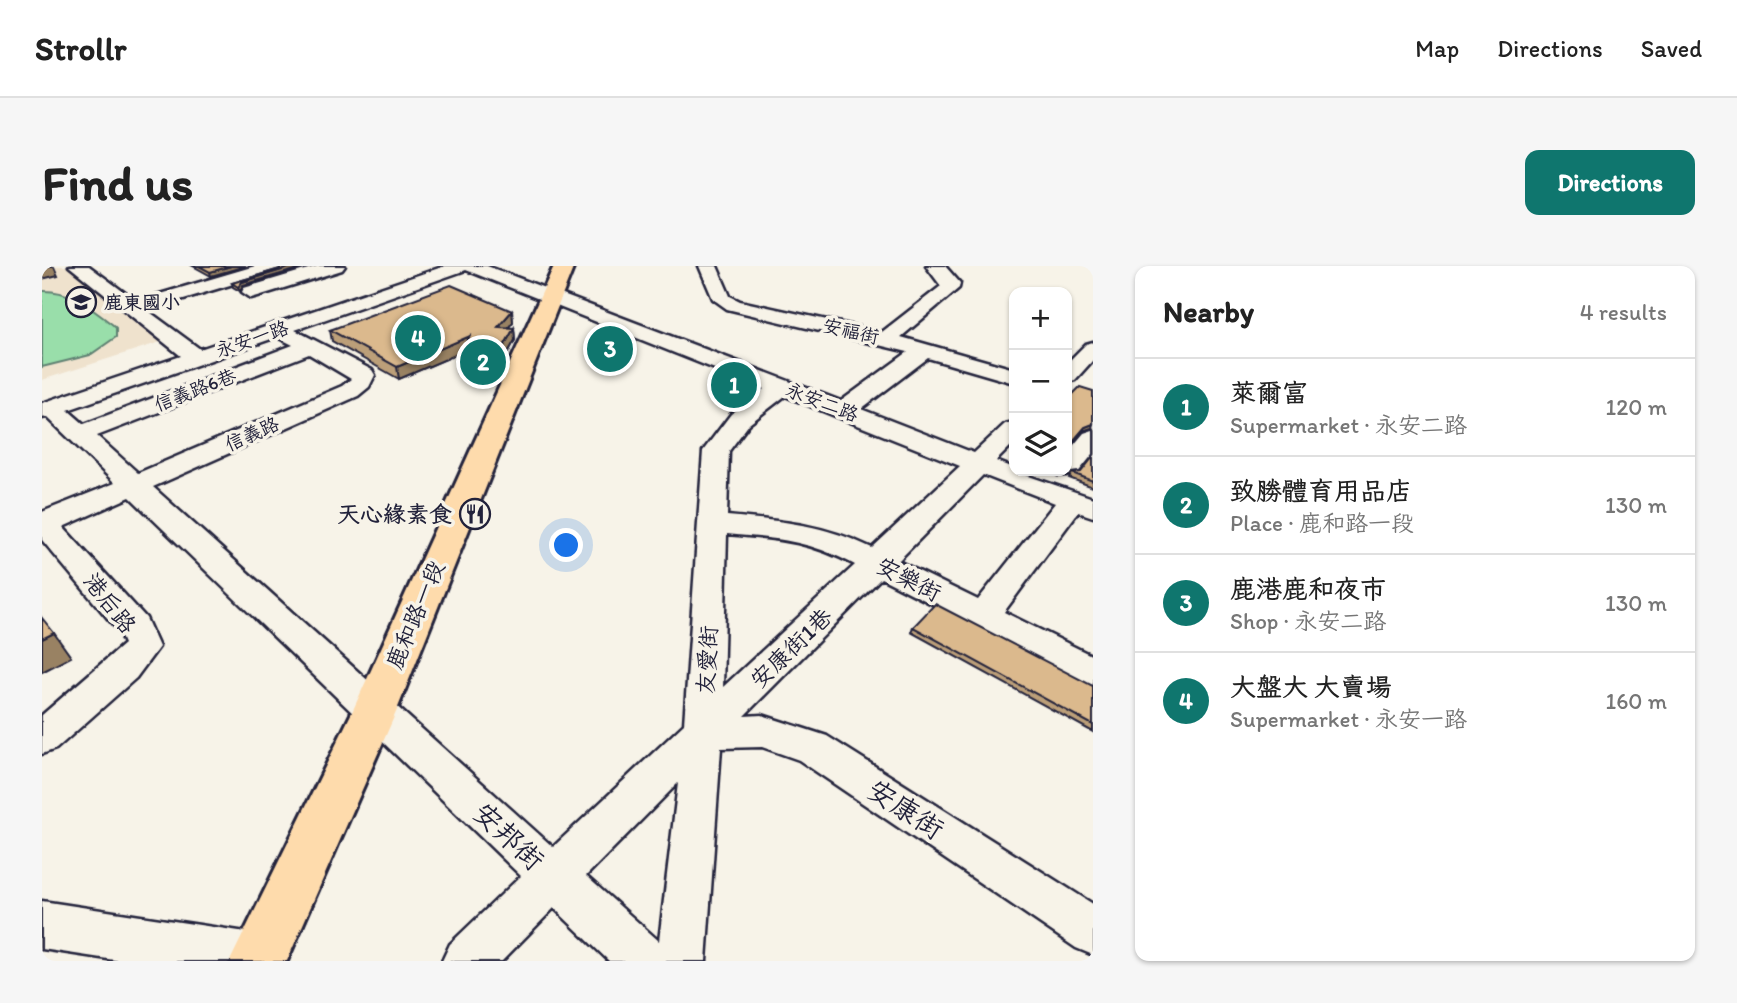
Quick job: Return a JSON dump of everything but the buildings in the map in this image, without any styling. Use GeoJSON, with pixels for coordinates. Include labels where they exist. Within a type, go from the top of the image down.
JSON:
{"type":"FeatureCollection","features":[{"type":"Feature","properties":{"kind":"main road","name":"鹿和路一段"},"geometry":{"type":"LineString","coordinates":[[258,960],[375,709],[557,281]]}},
{"type":"Feature","properties":{"kind":"street"},"geometry":{"type":"LineString","coordinates":[[78,266],[198,358]]}},
{"type":"Feature","properties":{"kind":"street"},"geometry":{"type":"LineString","coordinates":[[132,308],[274,266]]}},
{"type":"Feature","properties":{"kind":"street"},"geometry":{"type":"LineString","coordinates":[[235,297],[336,266]]}},
{"type":"Feature","properties":{"kind":"street","name":"永安一路"},"geometry":{"type":"LineString","coordinates":[[47,410],[462,266]]}},
{"type":"Feature","properties":{"kind":"street","name":"永安二路"},"geometry":{"type":"LineString","coordinates":[[471,266],[557,281],[782,387],[979,464],[1069,488]]}},
{"type":"Feature","properties":{"kind":"street","name":"安福街"},"geometry":{"type":"LineString","coordinates":[[708,266],[722,299],[734,305],[886,340],[1009,375]]}},
{"type":"Feature","properties":{"kind":"street"},"geometry":{"type":"LineString","coordinates":[[886,340],[950,288],[951,283],[935,266]]}},
{"type":"Feature","properties":{"kind":"street"},"geometry":{"type":"LineString","coordinates":[[198,272],[218,283]]}},
{"type":"Feature","properties":{"kind":"street","name":"信義路"},"geometry":{"type":"LineString","coordinates":[[43,523],[350,391],[361,382],[364,375],[358,370],[279,330]]}},
{"type":"Feature","properties":{"kind":"street","name":"信義路6巷"},"geometry":{"type":"LineString","coordinates":[[79,434],[311,346]]}},
{"type":"Feature","properties":{"kind":"street"},"geometry":{"type":"LineString","coordinates":[[1072,370],[1093,348]]}},
{"type":"Feature","properties":{"kind":"street"},"geometry":{"type":"LineString","coordinates":[[843,411],[925,350]]}},
{"type":"Feature","properties":{"kind":"street","name":"友愛街"},"geometry":{"type":"LineString","coordinates":[[681,961],[703,733],[716,451],[740,419],[782,387]]}},
{"type":"Feature","properties":{"kind":"street","name":"安邦街"},"geometry":{"type":"LineString","coordinates":[[47,410],[79,434],[643,961]]}},
{"type":"Feature","properties":{"kind":"street","name":"安康街1巷"},"geometry":{"type":"LineString","coordinates":[[467,961],[1009,434]]}},
{"type":"Feature","properties":{"kind":"street"},"geometry":{"type":"LineString","coordinates":[[983,616],[1069,488],[1093,438]]}},
{"type":"Feature","properties":{"kind":"street","name":"港后路"},"geometry":{"type":"LineString","coordinates":[[42,738],[123,668],[142,647],[134,627],[43,523]]}},
{"type":"Feature","properties":{"kind":"street","name":"安樂街"},"geometry":{"type":"LineString","coordinates":[[713,524],[803,532],[835,542],[1092,668]]}},
{"type":"Feature","properties":{"kind":"street","name":"安康街"},"geometry":{"type":"LineString","coordinates":[[703,733],[762,731],[813,748],[1093,931]]}},
{"type":"Feature","properties":{"kind":"street"},"geometry":{"type":"LineString","coordinates":[[42,925],[258,960]]}},
{"type":"Feature","properties":{"kind":"shaded area","name":"鹿東國小"},"geometry":{"type":"Polygon","coordinates":[[[42,266],[69,266],[173,338],[42,380],[42,266]]]}},
{"type":"Feature","properties":{"kind":"green space"},"geometry":{"type":"Polygon","coordinates":[[[42,291],[53,291],[80,301],[116,328],[116,337],[90,355],[42,367],[42,291]]]}},
{"type":"Feature","properties":{"kind":"place","name":"鹿東國小"},"geometry":{"type":"Point","coordinates":[81,302]}},
{"type":"Feature","properties":{"kind":"place","name":"大盤大 大賣場"},"geometry":{"type":"Point","coordinates":[418,338]}},
{"type":"Feature","properties":{"kind":"place","name":"鹿港鹿和夜市"},"geometry":{"type":"Point","coordinates":[610,349]}},
{"type":"Feature","properties":{"kind":"place","name":"致勝體育用品店"},"geometry":{"type":"Point","coordinates":[483,362]}},
{"type":"Feature","properties":{"kind":"place","name":"萊爾富"},"geometry":{"type":"Point","coordinates":[734,385]}},
{"type":"Feature","properties":{"kind":"place","name":"天心緣素食"},"geometry":{"type":"Point","coordinates":[475,514]}}]}
